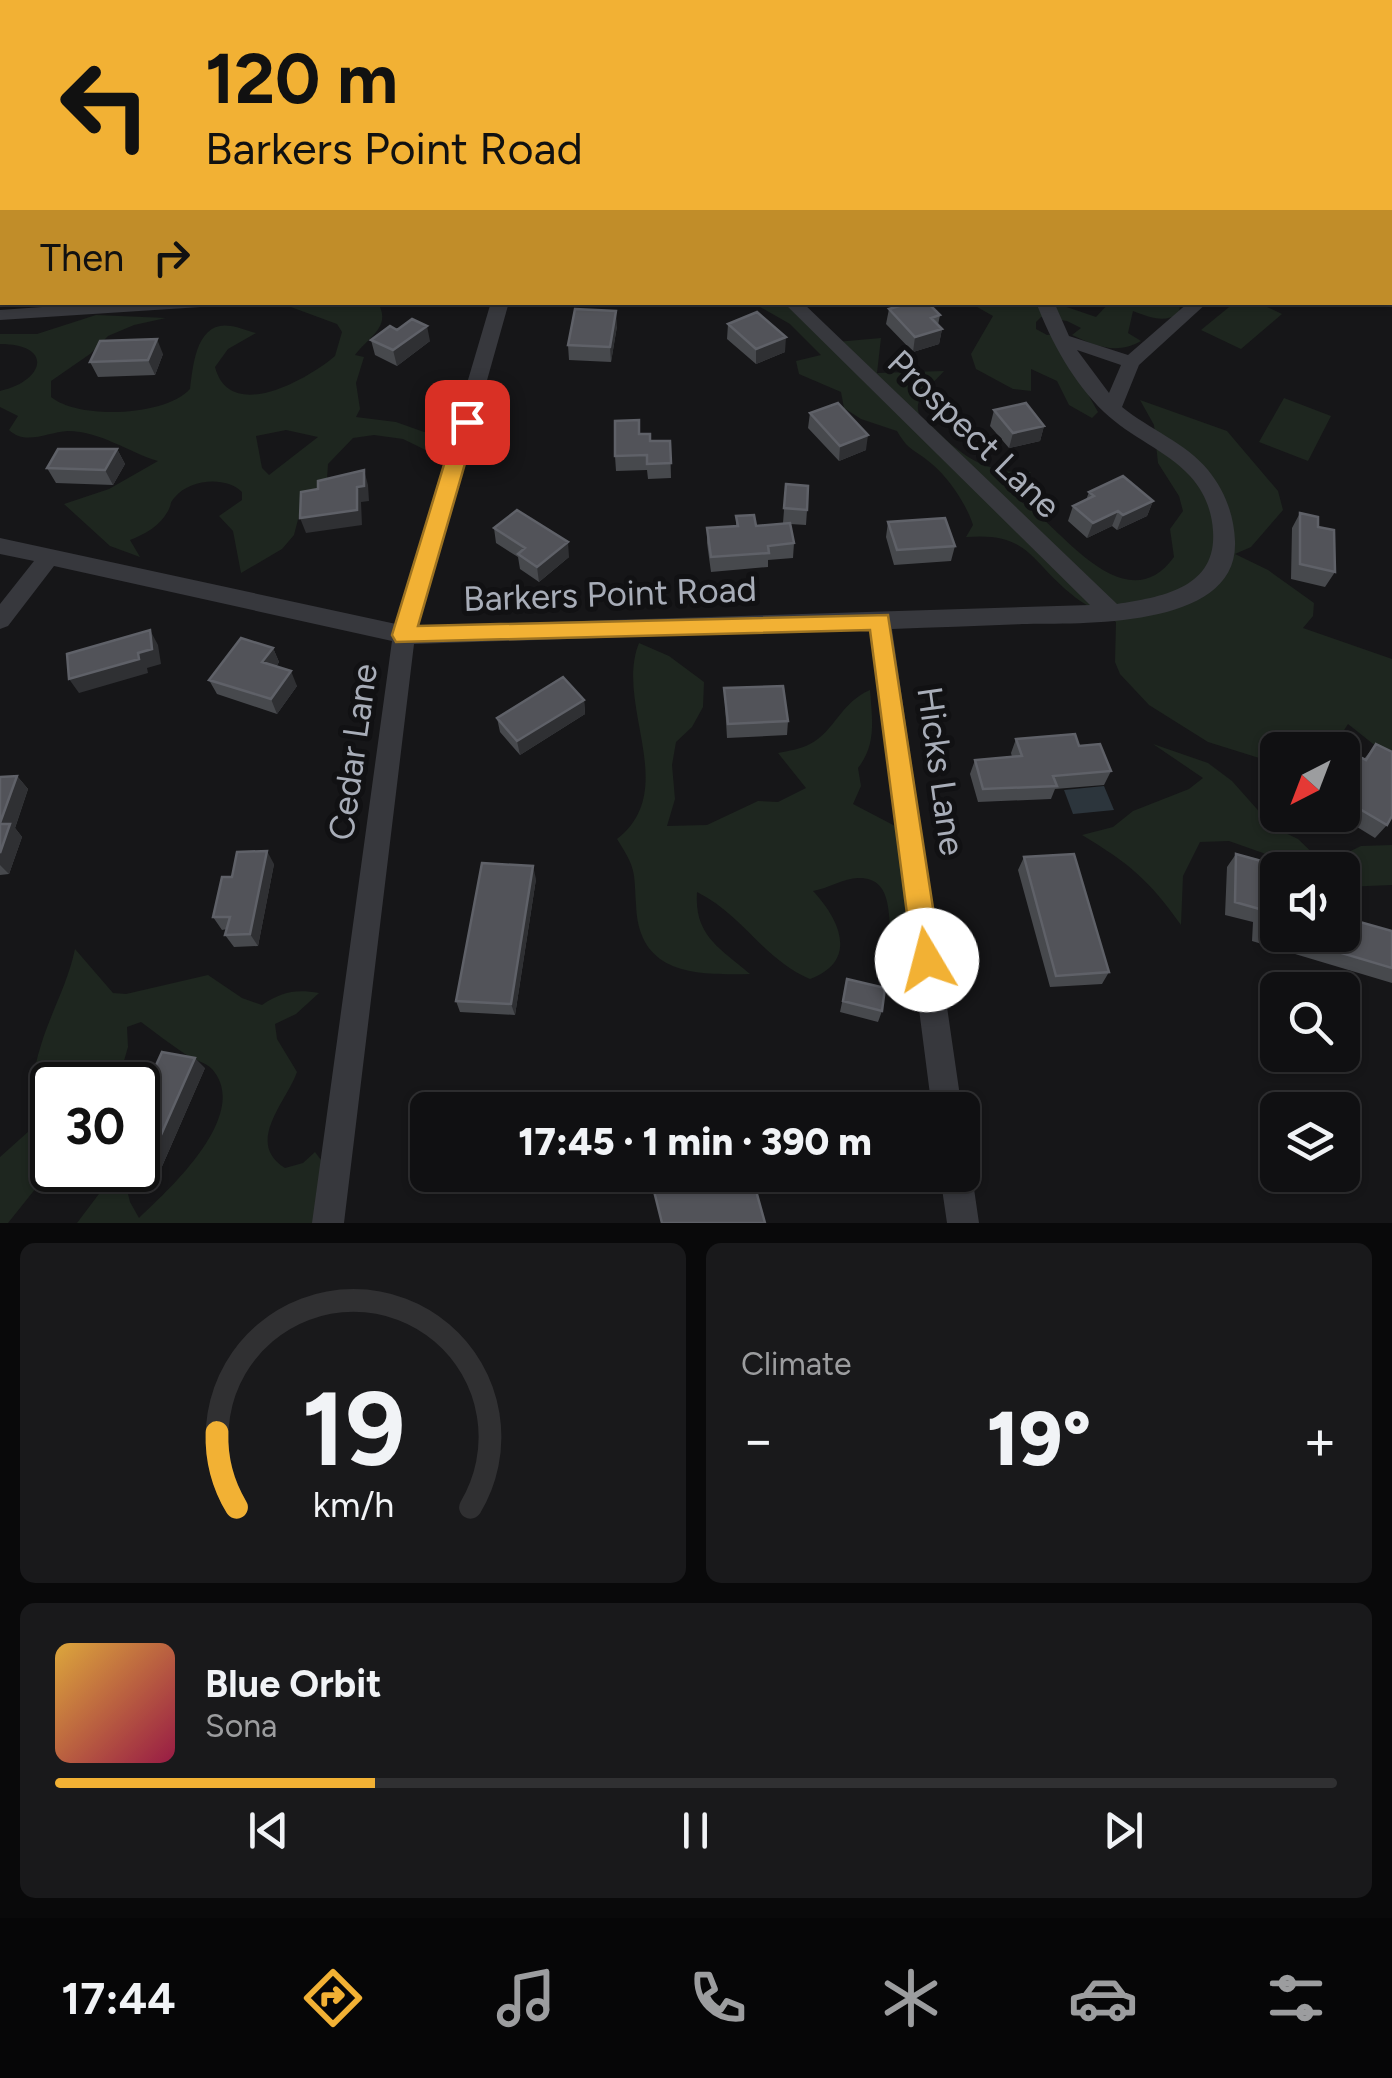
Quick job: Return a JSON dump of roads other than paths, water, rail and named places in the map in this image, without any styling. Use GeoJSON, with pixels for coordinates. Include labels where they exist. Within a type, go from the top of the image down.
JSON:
{"type":"FeatureCollection","features":[{"type":"Feature","properties":{"kind":"street"},"geometry":{"type":"LineString","coordinates":[[0,315],[155,305]]}},
{"type":"Feature","properties":{"kind":"street","name":"Cedar Lane"},"geometry":{"type":"LineString","coordinates":[[328,1223],[404,635],[499,305]]}},
{"type":"Feature","properties":{"kind":"street","name":"Prospect Lane"},"geometry":{"type":"LineString","coordinates":[[794,305],[1112,613]]}},
{"type":"Feature","properties":{"kind":"street"},"geometry":{"type":"LineString","coordinates":[[1046,305],[1089,383],[1112,409],[1131,362],[1197,305]]}},
{"type":"Feature","properties":{"kind":"street"},"geometry":{"type":"LineString","coordinates":[[1064,340],[1131,362]]}},
{"type":"Feature","properties":{"kind":"street","name":"Barkers Point Road"},"geometry":{"type":"LineString","coordinates":[[0,546],[404,635],[1112,613],[1199,590],[1220,570],[1225,554],[1220,510],[1207,483],[1192,464],[1112,409]]}},
{"type":"Feature","properties":{"kind":"street"},"geometry":{"type":"LineString","coordinates":[[0,620],[50,556]]}},
{"type":"Feature","properties":{"kind":"street","name":"Hicks Lane"},"geometry":{"type":"LineString","coordinates":[[880,621],[945,1092]]}},
{"type":"Feature","properties":{"kind":"street"},"geometry":{"type":"LineString","coordinates":[[958,1192],[963,1223]]}}]}
